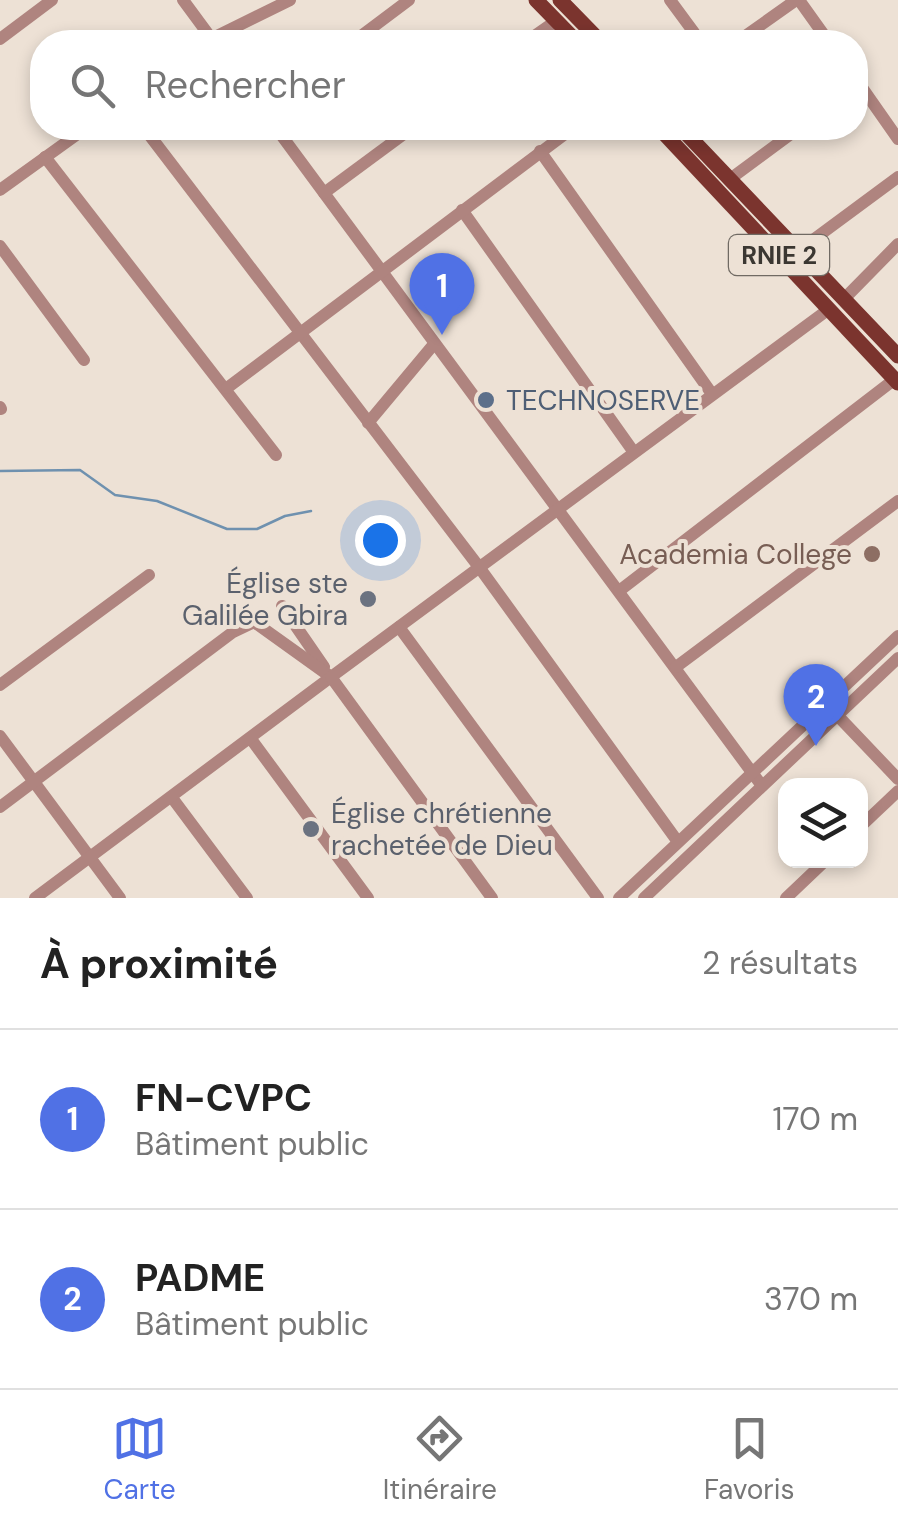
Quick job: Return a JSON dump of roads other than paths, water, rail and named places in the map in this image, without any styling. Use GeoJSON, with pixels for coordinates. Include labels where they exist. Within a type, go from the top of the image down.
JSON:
{"type":"FeatureCollection","features":[{"type":"Feature","properties":{"kind":"main road"},"geometry":{"type":"LineString","coordinates":[[536,0],[565,30]]}},
{"type":"Feature","properties":{"kind":"main road"},"geometry":{"type":"LineString","coordinates":[[560,0],[590,30]]}},
{"type":"Feature","properties":{"kind":"main road","name":"RNIE 2"},"geometry":{"type":"LineString","coordinates":[[669,140],[896,381]]}},
{"type":"Feature","properties":{"kind":"main road","name":"RNIE 2"},"geometry":{"type":"LineString","coordinates":[[693,140],[898,356]]}},
{"type":"Feature","properties":{"kind":"street"},"geometry":{"type":"LineString","coordinates":[[0,39],[52,0]]}},
{"type":"Feature","properties":{"kind":"street"},"geometry":{"type":"LineString","coordinates":[[183,0],[203,30]]}},
{"type":"Feature","properties":{"kind":"street"},"geometry":{"type":"LineString","coordinates":[[231,30],[290,0]]}},
{"type":"Feature","properties":{"kind":"street"},"geometry":{"type":"LineString","coordinates":[[369,30],[408,0]]}},
{"type":"Feature","properties":{"kind":"street"},"geometry":{"type":"LineString","coordinates":[[670,0],[691,30]]}},
{"type":"Feature","properties":{"kind":"street"},"geometry":{"type":"LineString","coordinates":[[754,30],[798,0],[821,30]]}},
{"type":"Feature","properties":{"kind":"street"},"geometry":{"type":"LineString","coordinates":[[543,30],[556,21]]}},
{"type":"Feature","properties":{"kind":"street"},"geometry":{"type":"LineString","coordinates":[[868,98],[898,138]]}},
{"type":"Feature","properties":{"kind":"street"},"geometry":{"type":"LineString","coordinates":[[0,190],[69,140]]}},
{"type":"Feature","properties":{"kind":"street"},"geometry":{"type":"LineString","coordinates":[[153,140],[478,566],[678,842]]}},
{"type":"Feature","properties":{"kind":"street"},"geometry":{"type":"LineString","coordinates":[[285,140],[762,786]]}},
{"type":"Feature","properties":{"kind":"street"},"geometry":{"type":"LineString","coordinates":[[324,192],[396,140]]}},
{"type":"Feature","properties":{"kind":"street"},"geometry":{"type":"LineString","coordinates":[[227,388],[556,140]]}},
{"type":"Feature","properties":{"kind":"street"},"geometry":{"type":"LineString","coordinates":[[730,179],[783,140]]}},
{"type":"Feature","properties":{"kind":"street"},"geometry":{"type":"LineString","coordinates":[[540,152],[712,394]]}},
{"type":"Feature","properties":{"kind":"street"},"geometry":{"type":"LineString","coordinates":[[46,157],[276,455]]}},
{"type":"Feature","properties":{"kind":"street"},"geometry":{"type":"LineString","coordinates":[[798,251],[898,177]]}},
{"type":"Feature","properties":{"kind":"street"},"geometry":{"type":"LineString","coordinates":[[462,210],[633,451]]}},
{"type":"Feature","properties":{"kind":"street"},"geometry":{"type":"LineString","coordinates":[[844,299],[898,244]]}},
{"type":"Feature","properties":{"kind":"street"},"geometry":{"type":"LineString","coordinates":[[0,246],[84,360]]}},
{"type":"Feature","properties":{"kind":"street"},"geometry":{"type":"LineString","coordinates":[[35,898],[173,799],[558,506],[829,309]]}},
{"type":"Feature","properties":{"kind":"street"},"geometry":{"type":"LineString","coordinates":[[368,423],[434,344]]}},
{"type":"Feature","properties":{"kind":"street"},"geometry":{"type":"LineString","coordinates":[[619,591],[896,381]]}},
{"type":"Feature","properties":{"kind":"street"},"geometry":{"type":"LineString","coordinates":[[676,668],[898,501]]}},
{"type":"Feature","properties":{"kind":"street"},"geometry":{"type":"LineString","coordinates":[[0,685],[148,575]]}},
{"type":"Feature","properties":{"kind":"street"},"geometry":{"type":"LineString","coordinates":[[282,606],[492,898]]}},
{"type":"Feature","properties":{"kind":"street"},"geometry":{"type":"LineString","coordinates":[[0,808],[233,632],[254,622],[331,677]]}},
{"type":"Feature","properties":{"kind":"street"},"geometry":{"type":"LineString","coordinates":[[399,627],[598,898]]}},
{"type":"Feature","properties":{"kind":"street"},"geometry":{"type":"LineString","coordinates":[[619,898],[898,636]]}},
{"type":"Feature","properties":{"kind":"street"},"geometry":{"type":"LineString","coordinates":[[644,898],[898,658]]}},
{"type":"Feature","properties":{"kind":"street"},"geometry":{"type":"LineString","coordinates":[[837,715],[898,780]]}},
{"type":"Feature","properties":{"kind":"street"},"geometry":{"type":"LineString","coordinates":[[0,736],[120,898]]}},
{"type":"Feature","properties":{"kind":"street"},"geometry":{"type":"LineString","coordinates":[[251,739],[368,898]]}},
{"type":"Feature","properties":{"kind":"street"},"geometry":{"type":"LineString","coordinates":[[868,819],[898,791]]}},
{"type":"Feature","properties":{"kind":"street"},"geometry":{"type":"LineString","coordinates":[[173,799],[247,898]]}},
{"type":"Feature","properties":{"kind":"street"},"geometry":{"type":"LineString","coordinates":[[786,898],[817,868]]}},
{"type":"Feature","properties":{"kind":"waterway"},"geometry":{"type":"LineString","coordinates":[[0,471],[80,470],[115,495],[157,501],[227,529],[257,529],[285,516],[311,511]]}},
{"type":"Feature","properties":{"kind":"place","name":"FN-CVPC"},"geometry":{"type":"Point","coordinates":[442,335]}},
{"type":"Feature","properties":{"kind":"place","name":"TECHNOSERVE"},"geometry":{"type":"Point","coordinates":[486,400]}},
{"type":"Feature","properties":{"kind":"place","name":"Academia College"},"geometry":{"type":"Point","coordinates":[872,554]}},
{"type":"Feature","properties":{"kind":"place","name":"Église ste Galilée Gbira"},"geometry":{"type":"Point","coordinates":[368,599]}},
{"type":"Feature","properties":{"kind":"place","name":"PADME"},"geometry":{"type":"Point","coordinates":[816,746]}},
{"type":"Feature","properties":{"kind":"place","name":"Église chrétienne rachetée de Dieu"},"geometry":{"type":"Point","coordinates":[311,829]}}]}
